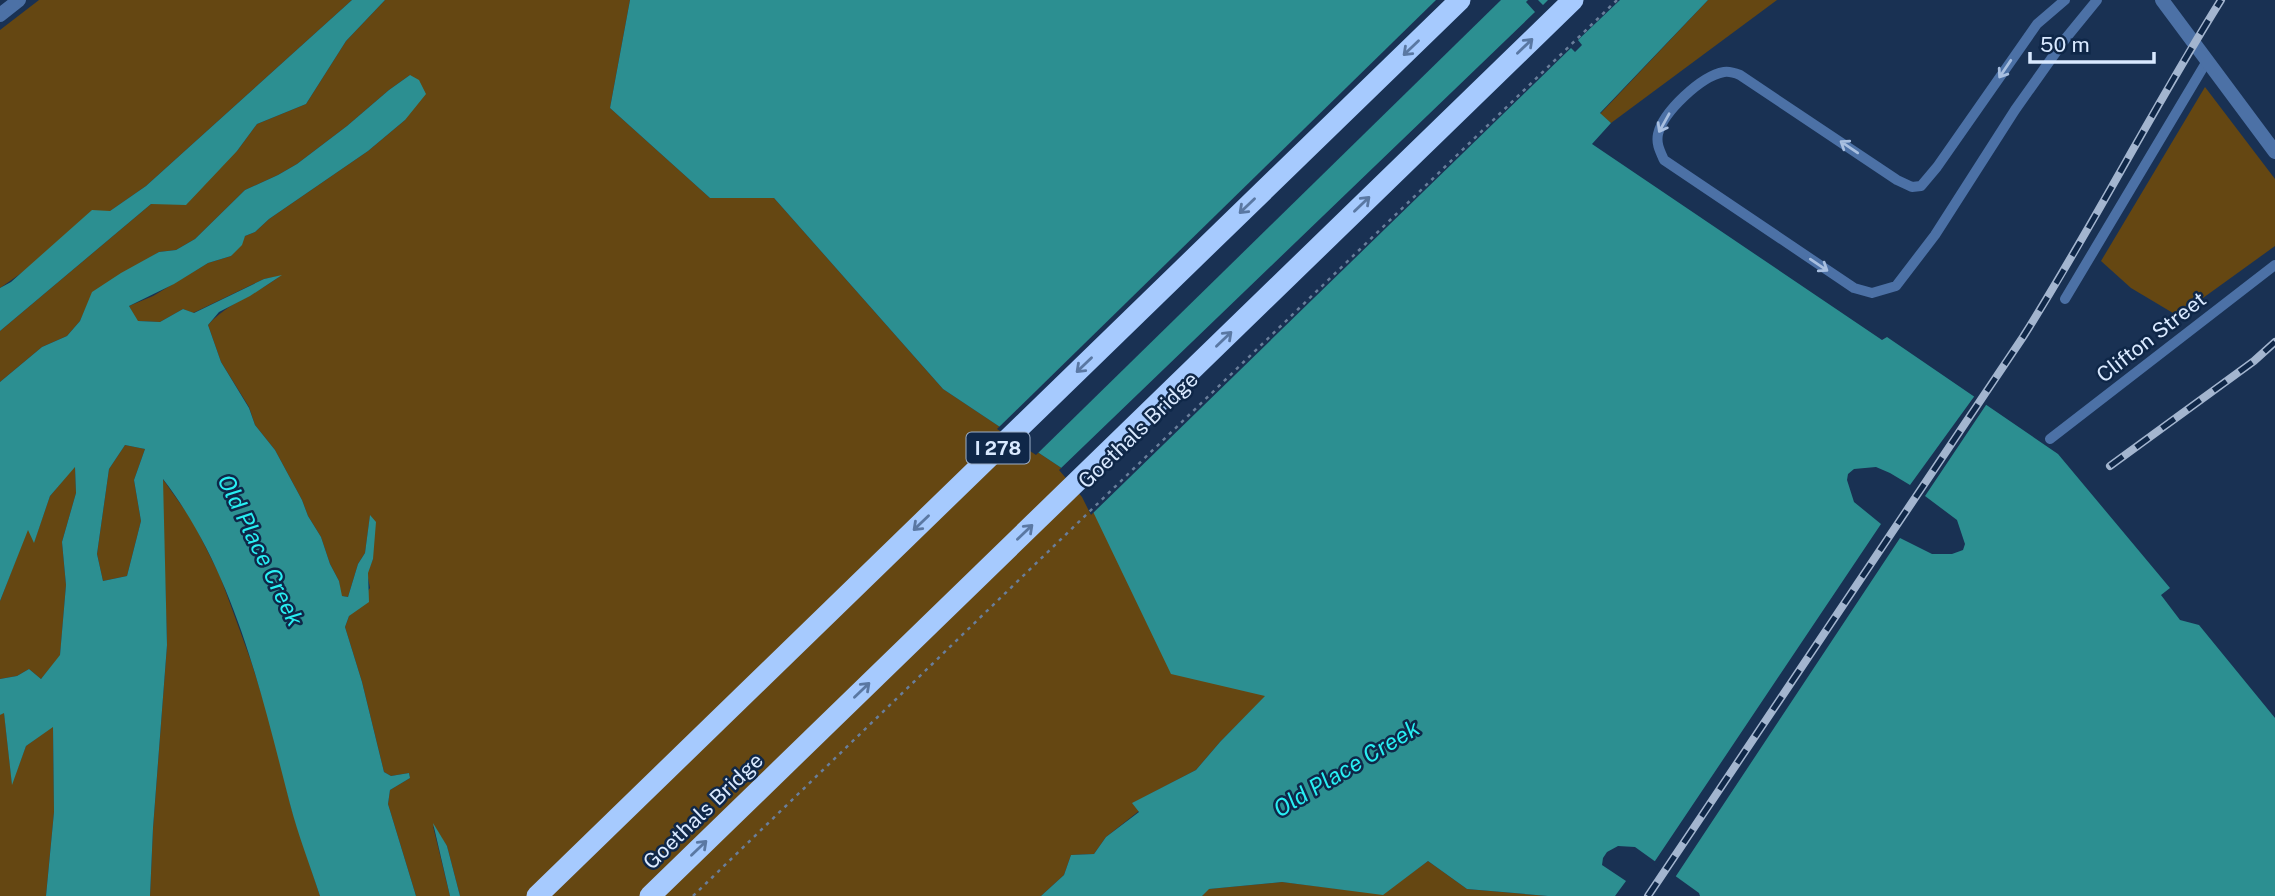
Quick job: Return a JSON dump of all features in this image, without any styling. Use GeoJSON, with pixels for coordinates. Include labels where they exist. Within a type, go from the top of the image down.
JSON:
{"type":"FeatureCollection","features":[{"type":"Feature","properties":{"kind":"highway","name":"I 278"},"geometry":{"type":"LineString","coordinates":[[537,896],[1460,0]]}},
{"type":"Feature","properties":{"kind":"highway","name":"Goethals Bridge"},"geometry":{"type":"LineString","coordinates":[[650,896],[1573,0]]}},
{"type":"Feature","properties":{"kind":"street"},"geometry":{"type":"LineString","coordinates":[[0,15],[19,0]]}},
{"type":"Feature","properties":{"kind":"street"},"geometry":{"type":"LineString","coordinates":[[2162,0],[2275,152]]}},
{"type":"Feature","properties":{"kind":"lane"},"geometry":{"type":"LineString","coordinates":[[2065,0],[2037,24],[1921,186],[1912,187],[1897,180],[1732,72],[1722,72],[1695,87],[1680,101],[1659,131],[1657,144],[1664,160],[1854,288],[1872,293],[1896,286],[1935,236],[2030,89],[2097,0]]}},
{"type":"Feature","properties":{"kind":"lane"},"geometry":{"type":"LineString","coordinates":[[2065,299],[2207,61]]}},
{"type":"Feature","properties":{"kind":"lane","name":"Clifton Street"},"geometry":{"type":"LineString","coordinates":[[2050,439],[2275,265]]}},
{"type":"Feature","properties":{"kind":"path","name":"Goethals Bridge"},"geometry":{"type":"LineString","coordinates":[[693,896],[1617,0]]}},
{"type":"Feature","properties":{"kind":"shaded area"},"geometry":{"type":"Polygon","coordinates":[[[39,0],[352,0],[146,186],[0,288],[0,30],[39,0]]]}},
{"type":"Feature","properties":{"kind":"shaded area"},"geometry":{"type":"Polygon","coordinates":[[[385,0],[630,0],[610,108],[710,198],[774,198],[943,389],[1063,469],[1266,696],[1196,770],[1133,803],[1139,811],[1106,837],[1094,854],[1071,855],[1064,875],[1041,896],[460,896],[447,846],[433,826],[450,896],[416,896],[388,804],[390,790],[410,778],[409,773],[391,776],[384,772],[362,682],[345,627],[349,616],[370,588],[367,573],[373,559],[370,516],[365,553],[358,564],[348,597],[341,596],[339,581],[321,537],[275,450],[255,425],[249,407],[221,362],[208,325],[224,311],[280,276],[264,279],[193,313],[183,309],[160,322],[137,321],[129,306],[153,296],[208,263],[231,256],[245,236],[255,232],[269,219],[368,151],[405,120],[410,75],[297,164],[245,190],[195,239],[176,250],[159,252],[93,292],[80,321],[67,336],[42,347],[0,382],[0,331],[151,204],[237,151],[257,124],[306,104],[346,41],[385,0]]]}},
{"type":"Feature","properties":{"kind":"shaded area"},"geometry":{"type":"Polygon","coordinates":[[[1708,0],[1777,0],[1611,123],[1600,114],[1708,0]]]}},
{"type":"Feature","properties":{"kind":"shaded area"},"geometry":{"type":"Polygon","coordinates":[[[2205,87],[2275,179],[2275,246],[2178,316],[2131,288],[2101,261],[2205,87]]]}},
{"type":"Feature","properties":{"kind":"shaded area"},"geometry":{"type":"Polygon","coordinates":[[[125,445],[145,449],[134,480],[141,521],[127,576],[103,581],[97,554],[109,469],[125,445]]]}},
{"type":"Feature","properties":{"kind":"shaded area"},"geometry":{"type":"Polygon","coordinates":[[[75,466],[76,493],[62,542],[66,585],[60,656],[41,679],[29,669],[17,676],[0,679],[0,601],[28,528],[34,542],[50,496],[75,466]]]}},
{"type":"Feature","properties":{"kind":"shaded area"},"geometry":{"type":"Polygon","coordinates":[[[162,478],[192,520],[220,576],[273,731],[291,807],[320,896],[150,896],[167,645],[162,478]]]}},
{"type":"Feature","properties":{"kind":"shaded area"},"geometry":{"type":"Polygon","coordinates":[[[4,712],[12,783],[26,746],[53,726],[54,812],[46,896],[0,896],[0,715],[4,712]]]}},
{"type":"Feature","properties":{"kind":"shaded area"},"geometry":{"type":"Polygon","coordinates":[[[1428,861],[1467,889],[1548,896],[1202,896],[1208,889],[1282,882],[1383,894],[1428,861]]]}},
{"type":"Feature","properties":{"kind":"water"},"geometry":{"type":"Polygon","coordinates":[[[352,0],[385,0],[346,41],[306,104],[257,124],[237,151],[186,205],[151,204],[0,331],[0,288],[11,282],[92,210],[110,211],[146,186],[352,0]]]}},
{"type":"Feature","properties":{"kind":"water","name":"Old Place Creek"},"geometry":{"type":"Polygon","coordinates":[[[630,0],[1708,0],[1600,113],[1611,123],[1592,144],[1882,340],[1887,337],[2058,454],[2170,588],[2161,595],[2180,620],[2199,625],[2275,718],[2275,896],[1700,896],[1635,847],[1618,846],[1607,852],[1602,865],[1626,881],[1615,896],[1548,896],[1467,889],[1428,861],[1383,895],[1282,882],[1209,889],[1202,896],[1041,896],[1064,875],[1071,855],[1094,854],[1106,837],[1139,812],[1132,803],[1196,770],[1265,696],[1171,674],[1085,495],[1063,469],[943,389],[774,198],[710,198],[610,108],[630,0]]]}},
{"type":"Feature","properties":{"kind":"water","name":"Old Place Creek"},"geometry":{"type":"Polygon","coordinates":[[[410,75],[419,80],[426,94],[405,120],[368,151],[269,219],[255,232],[245,236],[242,245],[231,256],[208,263],[174,284],[129,306],[138,321],[160,322],[183,309],[194,313],[264,279],[282,275],[219,312],[208,325],[221,362],[249,408],[255,425],[275,450],[321,537],[339,581],[342,596],[348,597],[358,564],[365,553],[370,515],[376,522],[373,559],[368,573],[369,602],[349,616],[345,627],[362,682],[384,772],[391,776],[409,773],[410,778],[390,790],[388,804],[416,896],[320,896],[293,816],[243,635],[209,554],[188,515],[163,479],[167,645],[150,896],[46,896],[54,812],[53,727],[26,746],[12,785],[4,713],[0,715],[0,679],[17,676],[29,669],[41,679],[60,655],[66,585],[62,542],[76,493],[75,467],[50,496],[34,543],[28,530],[0,601],[0,382],[42,347],[67,336],[80,321],[92,292],[159,252],[176,250],[195,239],[245,190],[297,164],[410,75]],[[125,445],[109,469],[97,554],[103,581],[127,576],[141,521],[134,480],[145,449],[125,445]]]}},
{"type":"Feature","properties":{"kind":"water"},"geometry":{"type":"Polygon","coordinates":[[[433,823],[447,846],[460,896],[450,896],[433,823]]]}},
{"type":"Feature","properties":{"kind":"pier"},"geometry":{"type":"Polygon","coordinates":[[[1436,0],[1501,0],[1036,455],[997,429],[1436,0]]]}},
{"type":"Feature","properties":{"kind":"pier"},"geometry":{"type":"Polygon","coordinates":[[[1538,0],[1543,5],[1548,0],[1620,0],[1578,40],[1582,45],[1575,52],[1571,48],[1091,515],[1082,497],[1059,470],[1535,12],[1526,2],[1538,0]]]}},
{"type":"Feature","properties":{"kind":"pier"},"geometry":{"type":"Polygon","coordinates":[[[1976,394],[1988,402],[1925,496],[1957,520],[1965,544],[1963,550],[1952,554],[1932,554],[1900,538],[1674,879],[1653,864],[1881,524],[1854,502],[1847,480],[1848,474],[1854,469],[1876,467],[1910,485],[1976,394]]]}},
{"type":"Feature","properties":{"kind":"railway"},"geometry":{"type":"LineString","coordinates":[[1648,896],[2023,337],[2221,0]]}},
{"type":"Feature","properties":{"kind":"railway"},"geometry":{"type":"LineString","coordinates":[[2110,466],[2254,361],[2275,342]]}}]}
